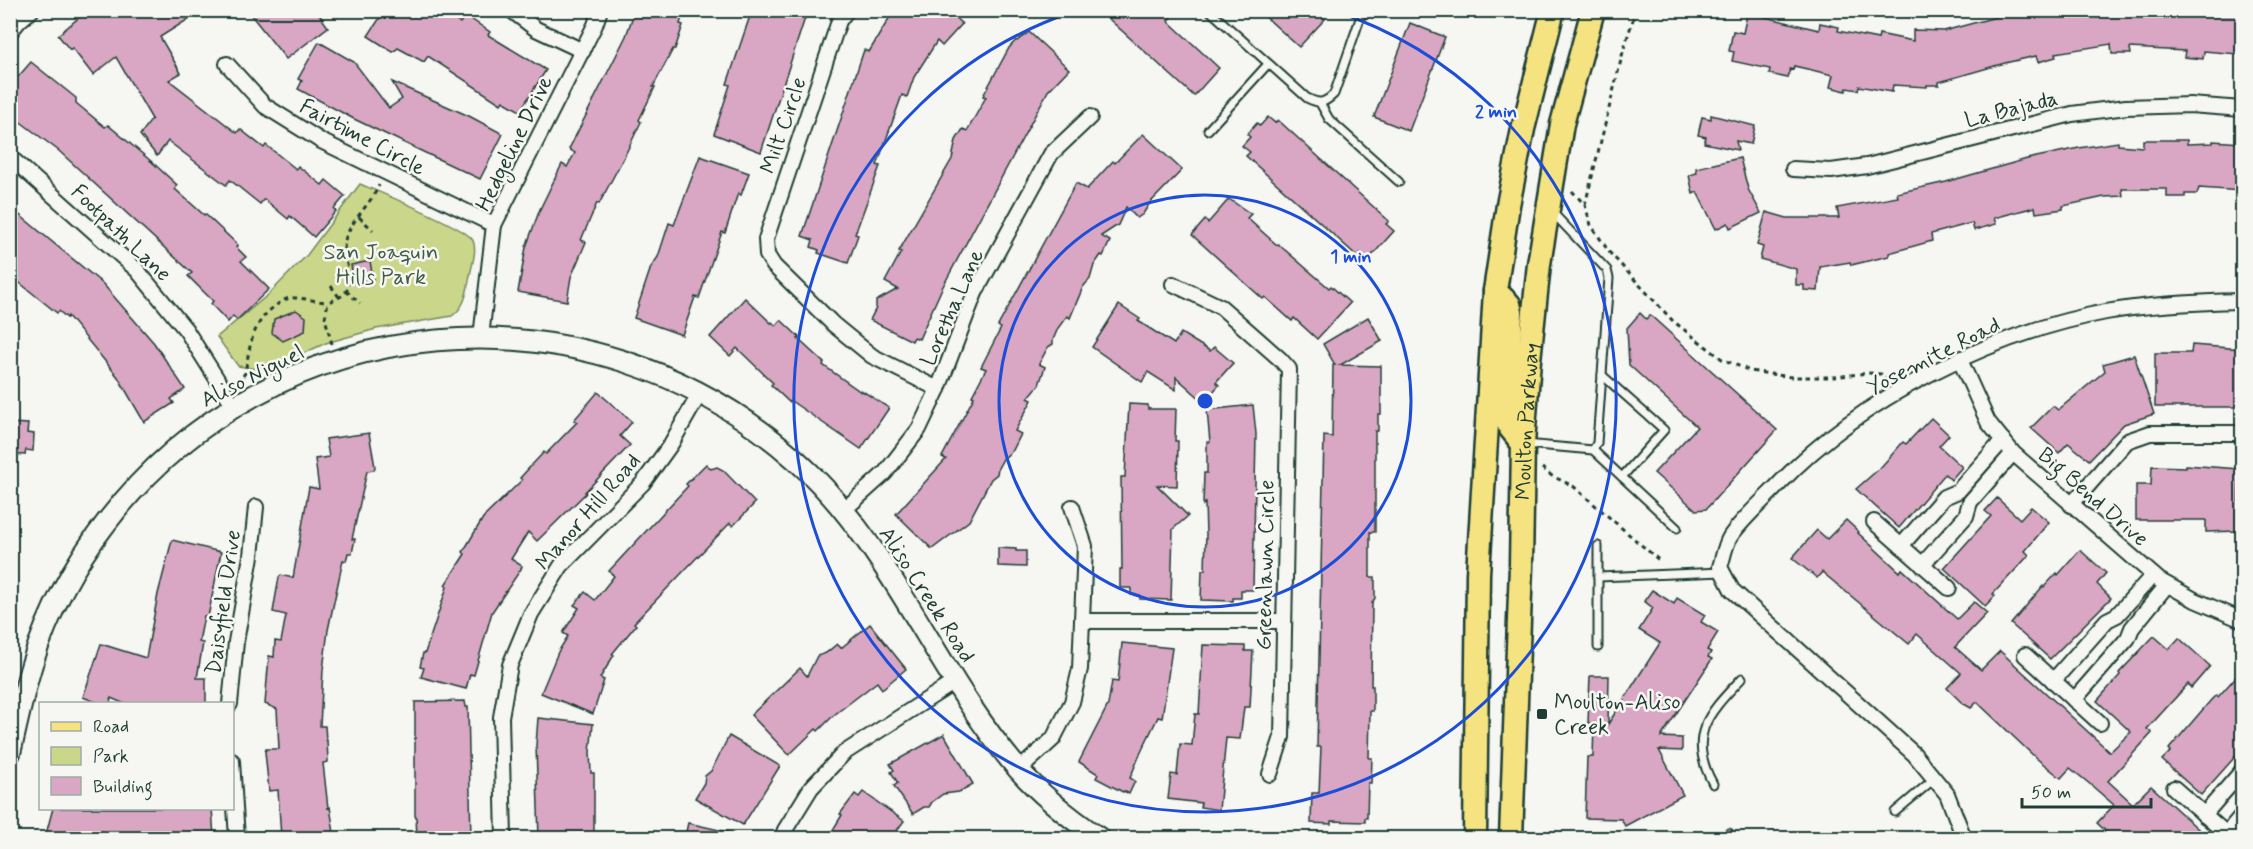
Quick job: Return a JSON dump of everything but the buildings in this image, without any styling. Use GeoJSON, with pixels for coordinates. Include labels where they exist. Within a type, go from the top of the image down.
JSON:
{"type":"FeatureCollection","features":[{"type":"Feature","properties":{"kind":"main road","name":"Moulton Parkway"},"geometry":{"type":"LineString","coordinates":[[1475,838],[1478,574],[1495,291],[1521,140],[1553,10]]}},
{"type":"Feature","properties":{"kind":"main road","name":"Moulton Parkway"},"geometry":{"type":"LineString","coordinates":[[1511,838],[1523,447],[1533,317],[1562,124],[1593,10]]}},
{"type":"Feature","properties":{"kind":"main road"},"geometry":{"type":"LineString","coordinates":[[1495,291],[1509,304],[1511,313],[1505,417],[1523,447]]}},
{"type":"Feature","properties":{"kind":"street"},"geometry":{"type":"LineString","coordinates":[[10,32],[32,10]]}},
{"type":"Feature","properties":{"kind":"street"},"geometry":{"type":"LineString","coordinates":[[511,10],[536,29],[583,51]]}},
{"type":"Feature","properties":{"kind":"street","name":"Hedgeline Drive"},"geometry":{"type":"LineString","coordinates":[[480,337],[494,225],[596,25],[600,10]]}},
{"type":"Feature","properties":{"kind":"street","name":"Milt Circle"},"geometry":{"type":"LineString","coordinates":[[847,10],[839,21],[766,238],[767,255],[774,266],[834,325],[872,357],[938,390]]}},
{"type":"Feature","properties":{"kind":"street","name":"Fairtime Circle"},"geometry":{"type":"LineString","coordinates":[[227,64],[265,106],[321,141],[494,225]]}},
{"type":"Feature","properties":{"kind":"street","name":"La Bajada"},"geometry":{"type":"LineString","coordinates":[[1793,169],[1831,171],[1867,166],[2022,126],[2082,113],[2126,107],[2190,105],[2242,109]]}},
{"type":"Feature","properties":{"kind":"street","name":"Loretha Lane"},"geometry":{"type":"LineString","coordinates":[[845,509],[885,473],[919,429],[938,390],[975,293],[1052,154],[1090,117]]}},
{"type":"Feature","properties":{"kind":"street","name":"Footpath Lane"},"geometry":{"type":"LineString","coordinates":[[10,157],[138,270],[186,330],[234,406]]}},
{"type":"Feature","properties":{"kind":"street","name":"Greenlawn Circle"},"geometry":{"type":"LineString","coordinates":[[1173,284],[1221,307],[1289,369],[1282,737],[1270,774]]}},
{"type":"Feature","properties":{"kind":"street","name":"Yosemite Road"},"geometry":{"type":"LineString","coordinates":[[1723,572],[1720,567],[1730,537],[1793,470],[1844,428],[1896,392],[1988,346],[2047,326],[2107,312],[2172,303],[2242,301]]}},
{"type":"Feature","properties":{"kind":"street","name":"Aliso Niguel"},"geometry":{"type":"LineString","coordinates":[[10,753],[32,664],[47,623],[75,568],[106,522],[149,474],[191,437],[234,406],[282,381],[375,349],[418,342],[480,337],[529,340],[586,350],[645,367],[700,393]]}},
{"type":"Feature","properties":{"kind":"street","name":"Big Bend Drive"},"geometry":{"type":"LineString","coordinates":[[1960,360],[1988,422],[2013,453],[2153,575],[2167,585],[2242,620]]}},
{"type":"Feature","properties":{"kind":"street","name":"Aliso Creek Road"},"geometry":{"type":"LineString","coordinates":[[700,393],[743,417],[796,460],[845,509],[886,569],[983,723],[1019,770],[1064,814],[1099,838]]}},
{"type":"Feature","properties":{"kind":"street","name":"Manor Hill Road"},"geometry":{"type":"LineString","coordinates":[[504,838],[501,717],[510,665],[531,614],[561,566],[643,483],[671,444],[700,393]]}},
{"type":"Feature","properties":{"kind":"street"},"geometry":{"type":"LineString","coordinates":[[2071,505],[2127,441],[2150,433],[2242,434]]}},
{"type":"Feature","properties":{"kind":"street"},"geometry":{"type":"LineString","coordinates":[[1901,546],[1944,497],[1958,491],[2002,440]]}},
{"type":"Feature","properties":{"kind":"street"},"geometry":{"type":"LineString","coordinates":[[1922,565],[1966,516],[1970,502],[2013,453]]}},
{"type":"Feature","properties":{"kind":"street"},"geometry":{"type":"LineString","coordinates":[[1958,491],[1970,502]]}},
{"type":"Feature","properties":{"kind":"street","name":"Daisyfield Drive"},"geometry":{"type":"LineString","coordinates":[[230,702],[236,642],[251,555],[256,507]]}},
{"type":"Feature","properties":{"kind":"street"},"geometry":{"type":"LineString","coordinates":[[1019,770],[1053,738],[1072,702],[1080,669],[1085,546],[1072,507]]}},
{"type":"Feature","properties":{"kind":"street"},"geometry":{"type":"LineString","coordinates":[[1874,522],[1949,588]]}},
{"type":"Feature","properties":{"kind":"street"},"geometry":{"type":"LineString","coordinates":[[1723,572],[1732,590],[1914,754],[1947,794],[1964,838]]}},
{"type":"Feature","properties":{"kind":"street"},"geometry":{"type":"LineString","coordinates":[[2053,681],[2107,620],[2118,615],[2153,575]]}},
{"type":"Feature","properties":{"kind":"street"},"geometry":{"type":"LineString","coordinates":[[2074,700],[2128,638],[2132,628],[2167,585]]}},
{"type":"Feature","properties":{"kind":"street"},"geometry":{"type":"LineString","coordinates":[[2118,615],[2132,628]]}},
{"type":"Feature","properties":{"kind":"street"},"geometry":{"type":"LineString","coordinates":[[1083,621],[1284,621]]}},
{"type":"Feature","properties":{"kind":"street"},"geometry":{"type":"LineString","coordinates":[[2025,656],[2100,723]]}},
{"type":"Feature","properties":{"kind":"street"},"geometry":{"type":"LineString","coordinates":[[782,838],[811,788],[844,753],[956,681]]}},
{"type":"Feature","properties":{"kind":"street"},"geometry":{"type":"LineString","coordinates":[[2204,815],[2242,771]]}},
{"type":"Feature","properties":{"kind":"street"},"geometry":{"type":"LineString","coordinates":[[2174,788],[2228,836],[2242,815]]}},
{"type":"Feature","properties":{"kind":"street"},"geometry":{"type":"LineString","coordinates":[[234,792],[237,838]]}},
{"type":"Feature","properties":{"kind":"lane"},"geometry":{"type":"LineString","coordinates":[[1209,10],[1306,98],[1320,102],[1326,102],[1334,94],[1363,10]]}},
{"type":"Feature","properties":{"kind":"lane"},"geometry":{"type":"LineString","coordinates":[[1208,130],[1268,63]]}},
{"type":"Feature","properties":{"kind":"lane"},"geometry":{"type":"LineString","coordinates":[[1320,102],[1329,119],[1399,182]]}},
{"type":"Feature","properties":{"kind":"lane"},"geometry":{"type":"LineString","coordinates":[[1549,208],[1607,270],[1597,443],[1593,450]]}},
{"type":"Feature","properties":{"kind":"lane"},"geometry":{"type":"LineString","coordinates":[[1602,375],[1664,429],[1622,477]]}},
{"type":"Feature","properties":{"kind":"lane"},"geometry":{"type":"LineString","coordinates":[[1523,447],[1593,450],[1677,528]]}},
{"type":"Feature","properties":{"kind":"lane"},"geometry":{"type":"LineString","coordinates":[[1598,546],[1598,647]]}},
{"type":"Feature","properties":{"kind":"lane"},"geometry":{"type":"LineString","coordinates":[[1598,577],[1723,572]]}},
{"type":"Feature","properties":{"kind":"lane"},"geometry":{"type":"LineString","coordinates":[[1713,784],[1702,756],[1703,728],[1712,711],[1742,678]]}},
{"type":"Feature","properties":{"kind":"lane"},"geometry":{"type":"LineString","coordinates":[[1895,812],[1934,778]]}},
{"type":"Feature","properties":{"kind":"path"},"geometry":{"type":"LineString","coordinates":[[1585,205],[1624,48],[1636,10]]}},
{"type":"Feature","properties":{"kind":"path"},"geometry":{"type":"LineString","coordinates":[[243,376],[252,335],[267,310],[284,300],[295,298],[313,302],[328,302],[345,291],[351,276],[344,250],[346,237],[374,197],[385,172]]}},
{"type":"Feature","properties":{"kind":"path"},"geometry":{"type":"LineString","coordinates":[[1555,172],[1585,205],[1591,225],[1609,252],[1672,321],[1722,359],[1750,371],[1791,377],[1834,378],[1868,373],[1881,374],[1896,392]]}},
{"type":"Feature","properties":{"kind":"path"},"geometry":{"type":"LineString","coordinates":[[359,217],[373,230]]}},
{"type":"Feature","properties":{"kind":"path"},"geometry":{"type":"LineString","coordinates":[[331,286],[339,297]]}},
{"type":"Feature","properties":{"kind":"path"},"geometry":{"type":"LineString","coordinates":[[345,291],[360,303]]}},
{"type":"Feature","properties":{"kind":"path"},"geometry":{"type":"LineString","coordinates":[[328,302],[325,318],[338,360]]}},
{"type":"Feature","properties":{"kind":"path"},"geometry":{"type":"LineString","coordinates":[[1523,447],[1552,477],[1573,486],[1674,574]]}},
{"type":"Feature","properties":{"kind":"green space","name":"San Joaquin Hills Park"},"geometry":{"type":"Polygon","coordinates":[[[360,184],[438,218],[472,239],[474,257],[467,292],[460,308],[452,316],[376,329],[326,343],[291,359],[257,369],[238,366],[217,337],[269,294],[307,255],[360,184]]]}},
{"type":"Feature","properties":{"kind":"place","name":"Moulton-Aliso Creek"},"geometry":{"type":"Point","coordinates":[1542,714]}}]}
